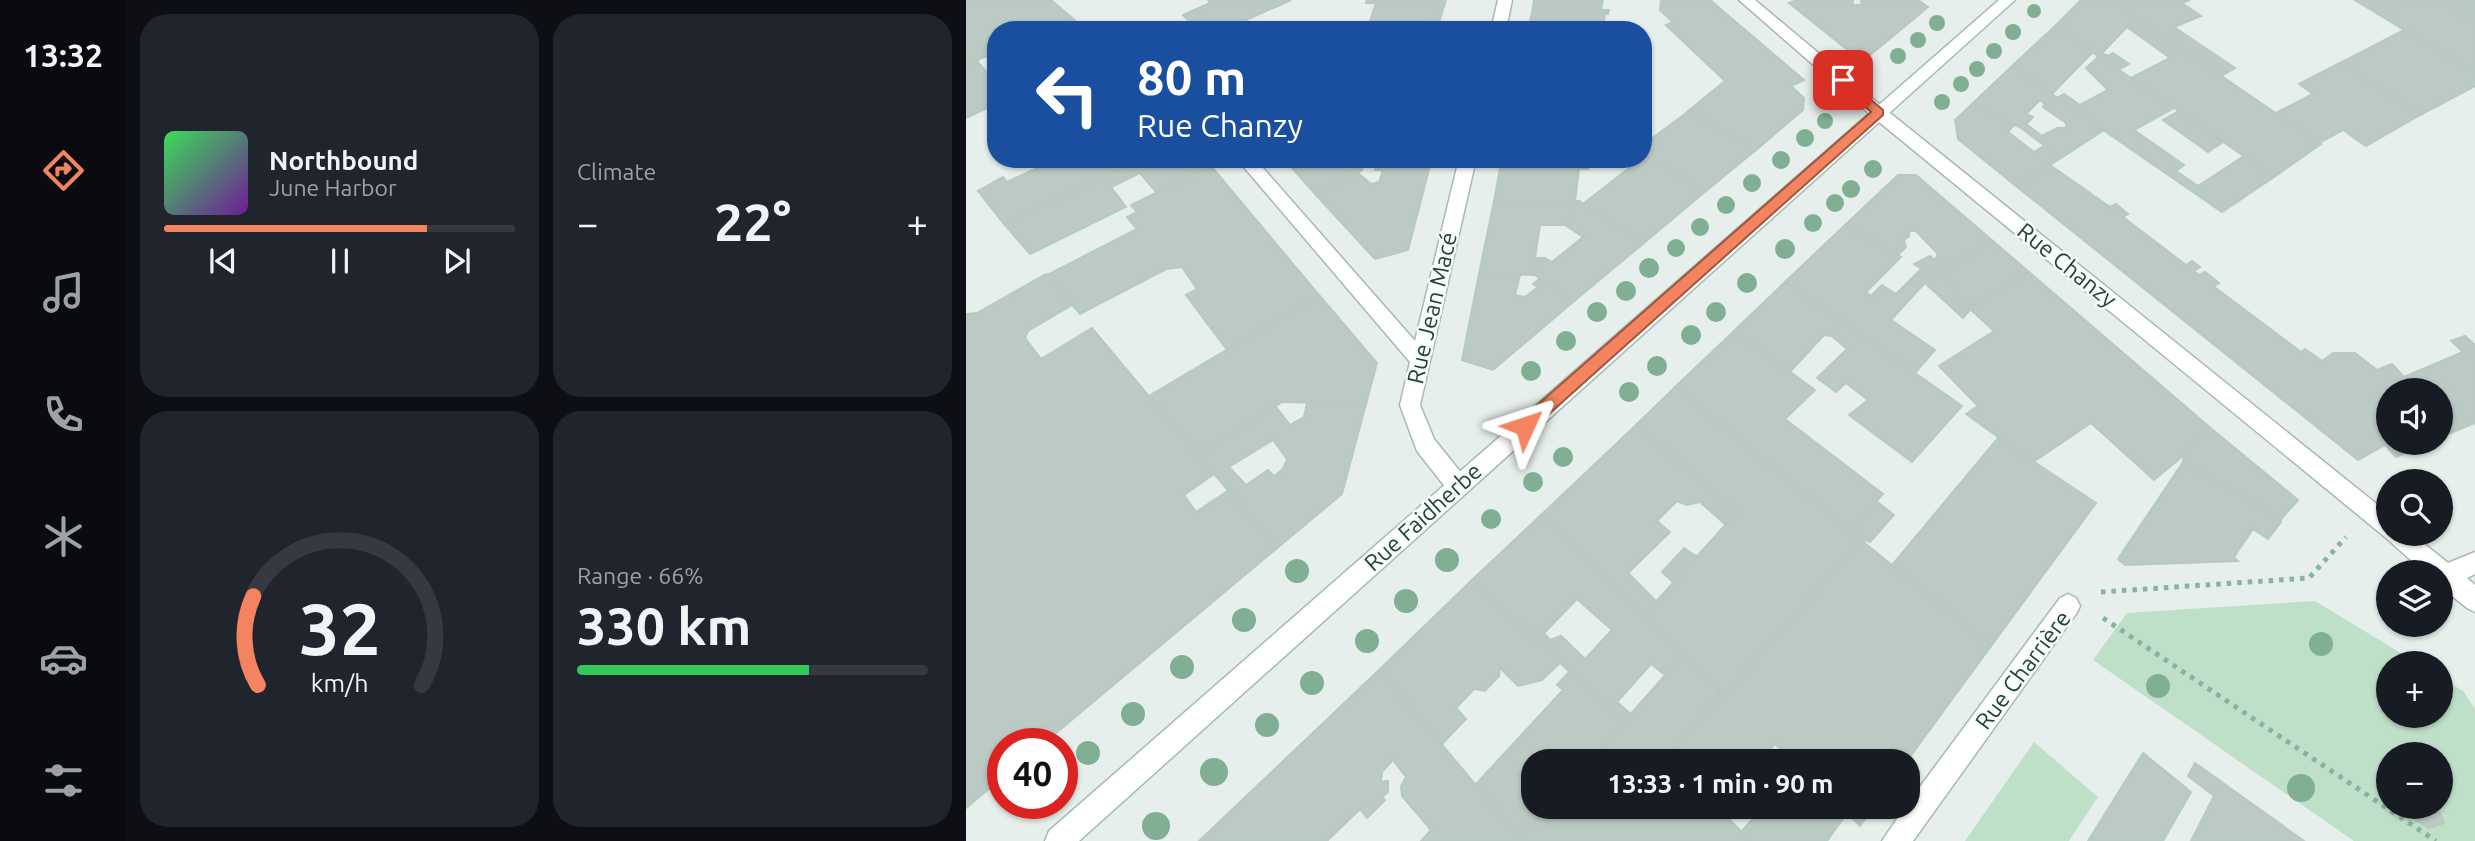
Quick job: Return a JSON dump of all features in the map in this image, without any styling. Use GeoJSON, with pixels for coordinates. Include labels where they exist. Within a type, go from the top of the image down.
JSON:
{"type":"FeatureCollection","features":[{"type":"Feature","properties":{"kind":"street"},"geometry":{"type":"LineString","coordinates":[[1500,21],[1505,0]]}},
{"type":"Feature","properties":{"kind":"street","name":"Rue Chanzy"},"geometry":{"type":"LineString","coordinates":[[1746,0],[1879,113],[2376,517]]}},
{"type":"Feature","properties":{"kind":"street","name":"Rue Faidherbe"},"geometry":{"type":"LineString","coordinates":[[1059,841],[2008,0]]}},
{"type":"Feature","properties":{"kind":"street"},"geometry":{"type":"LineString","coordinates":[[1253,168],[1420,359]]}},
{"type":"Feature","properties":{"kind":"street","name":"Rue Jean Macé"},"geometry":{"type":"LineString","coordinates":[[1458,486],[1424,444],[1410,405],[1466,168]]}},
{"type":"Feature","properties":{"kind":"street"},"geometry":{"type":"LineString","coordinates":[[2410,546],[2427,560]]}},
{"type":"Feature","properties":{"kind":"street"},"geometry":{"type":"LineString","coordinates":[[2453,573],[2475,563]]}},
{"type":"Feature","properties":{"kind":"street"},"geometry":{"type":"LineString","coordinates":[[2453,582],[2475,600]]}},
{"type":"Feature","properties":{"kind":"street","name":"Rue Charrière"},"geometry":{"type":"LineString","coordinates":[[1896,841],[2074,604]]}},
{"type":"Feature","properties":{"kind":"path","name":"Rue Charrière"},"geometry":{"type":"LineString","coordinates":[[2074,604],[2106,590],[2309,578],[2349,534]]}},
{"type":"Feature","properties":{"kind":"path"},"geometry":{"type":"LineString","coordinates":[[2074,604],[2436,841]]}},
{"type":"Feature","properties":{"kind":"green space"},"geometry":{"type":"Polygon","coordinates":[[[2315,601],[2397,651],[2376,651],[2376,728],[2453,728],[2453,685],[2463,691],[2475,709],[2475,841],[2354,841],[2093,660],[2127,613],[2315,601]]]}},
{"type":"Feature","properties":{"kind":"green space"},"geometry":{"type":"Polygon","coordinates":[[[2034,742],[2098,797],[2069,841],[1965,841],[2034,742]]]}},
{"type":"Feature","properties":{"kind":"building"},"geometry":{"type":"Polygon","coordinates":[[[966,0],[1051,0],[1070,16],[1060,21],[987,21],[987,56],[966,65],[966,0]]]}},
{"type":"Feature","properties":{"kind":"building"},"geometry":{"type":"Polygon","coordinates":[[[1208,0],[1291,0],[1244,21],[1189,21],[1183,15],[1210,3],[1208,0]]]}},
{"type":"Feature","properties":{"kind":"building"},"geometry":{"type":"Polygon","coordinates":[[[1367,0],[1446,0],[1439,21],[1370,21],[1376,3],[1366,3],[1367,0]]]}},
{"type":"Feature","properties":{"kind":"building"},"geometry":{"type":"Polygon","coordinates":[[[1534,0],[1603,0],[1601,10],[1609,10],[1608,14],[1532,13],[1534,0]]]}},
{"type":"Feature","properties":{"kind":"building"},"geometry":{"type":"Polygon","coordinates":[[[1661,0],[1710,0],[1804,80],[1791,86],[1804,98],[1803,110],[1756,150],[1688,111],[1725,81],[1666,25],[1673,22],[1660,10],[1661,0]]]}},
{"type":"Feature","properties":{"kind":"building"},"geometry":{"type":"Polygon","coordinates":[[[1796,0],[1853,0],[1852,5],[1862,5],[1861,0],[1918,0],[1928,7],[1869,56],[1854,55],[1789,3],[1796,0]]]}},
{"type":"Feature","properties":{"kind":"building"},"geometry":{"type":"Polygon","coordinates":[[[2081,0],[2110,0],[2321,144],[2274,177],[2131,78],[2170,58],[2127,27],[2102,53],[2108,56],[2113,53],[2129,64],[2118,70],[2055,26],[2081,0]]]}},
{"type":"Feature","properties":{"kind":"building"},"geometry":{"type":"Polygon","coordinates":[[[2110,0],[2190,0],[2182,3],[2201,16],[2174,27],[2235,68],[2221,76],[2110,0]]]}},
{"type":"Feature","properties":{"kind":"building"},"geometry":{"type":"Polygon","coordinates":[[[2355,0],[2408,0],[2378,14],[2355,0]]]}},
{"type":"Feature","properties":{"kind":"building"},"geometry":{"type":"Polygon","coordinates":[[[2408,0],[2436,0],[2466,17],[2475,13],[2475,73],[2378,14],[2408,0]]]}},
{"type":"Feature","properties":{"kind":"building"},"geometry":{"type":"Polygon","coordinates":[[[2436,0],[2475,0],[2475,13],[2466,17],[2436,0]]]}},
{"type":"Feature","properties":{"kind":"building"},"geometry":{"type":"Polygon","coordinates":[[[1532,13],[1605,14],[1604,21],[1530,21],[1532,13]]]}},
{"type":"Feature","properties":{"kind":"building"},"geometry":{"type":"Polygon","coordinates":[[[1070,16],[1076,21],[1060,21],[1070,16]]]}},
{"type":"Feature","properties":{"kind":"building"},"geometry":{"type":"Polygon","coordinates":[[[2055,26],[2093,52],[2052,94],[2012,66],[2055,26]]]}},
{"type":"Feature","properties":{"kind":"building"},"geometry":{"type":"Polygon","coordinates":[[[2404,30],[2475,73],[2475,86],[2420,115],[2340,63],[2404,30]]]}},
{"type":"Feature","properties":{"kind":"building"},"geometry":{"type":"Polygon","coordinates":[[[2099,56],[2174,108],[2134,130],[2184,165],[2176,171],[2198,186],[2244,156],[2274,177],[2222,212],[2057,98],[2064,94],[2080,105],[2108,90],[2086,68],[2099,56]]]}},
{"type":"Feature","properties":{"kind":"building"},"geometry":{"type":"Polygon","coordinates":[[[976,60],[987,73],[987,108],[966,118],[966,65],[976,60]]]}},
{"type":"Feature","properties":{"kind":"building"},"geometry":{"type":"Polygon","coordinates":[[[2340,63],[2420,115],[2366,146],[2343,130],[2319,143],[2276,113],[2313,94],[2299,84],[2340,63]]]}},
{"type":"Feature","properties":{"kind":"building"},"geometry":{"type":"Polygon","coordinates":[[[2012,66],[2104,130],[2061,158],[2021,128],[1972,104],[2012,66]],[[2040,100],[2026,114],[2033,117],[2026,124],[2042,136],[2057,128],[2066,128],[2066,123],[2043,107],[2045,104],[2040,100]]]}},
{"type":"Feature","properties":{"kind":"building"},"geometry":{"type":"Polygon","coordinates":[[[1972,104],[2014,125],[2008,132],[2034,152],[2044,146],[2061,158],[2016,186],[1958,139],[1955,120],[1972,104]]]}},
{"type":"Feature","properties":{"kind":"building"},"geometry":{"type":"Polygon","coordinates":[[[1689,111],[1756,150],[1706,191],[1652,158],[1652,138],[1689,111]]]}},
{"type":"Feature","properties":{"kind":"building"},"geometry":{"type":"Polygon","coordinates":[[[2179,111],[2223,142],[2208,152],[2163,120],[2179,111]]]}},
{"type":"Feature","properties":{"kind":"building"},"geometry":{"type":"Polygon","coordinates":[[[1652,159],[1706,191],[1644,243],[1583,204],[1629,168],[1652,168],[1652,159]]]}},
{"type":"Feature","properties":{"kind":"building"},"geometry":{"type":"Polygon","coordinates":[[[2050,165],[2110,207],[2116,204],[2128,214],[2123,217],[2186,265],[2192,261],[2200,267],[2194,271],[2199,275],[2205,272],[2219,283],[2213,286],[2301,352],[2305,349],[2322,361],[2333,353],[2355,353],[2377,370],[2392,364],[2404,377],[2463,352],[2451,341],[2465,336],[2475,345],[2475,423],[2453,432],[2453,378],[2376,378],[2376,450],[2358,460],[2016,186],[2050,165]]]}},
{"type":"Feature","properties":{"kind":"building"},"geometry":{"type":"Polygon","coordinates":[[[1037,168],[1122,168],[1004,224],[978,191],[1003,177],[1007,182],[1037,168]]]}},
{"type":"Feature","properties":{"kind":"building"},"geometry":{"type":"Polygon","coordinates":[[[1122,168],[1207,168],[1157,193],[1140,173],[1111,187],[1126,207],[1030,254],[1004,224],[1122,168]]]}},
{"type":"Feature","properties":{"kind":"building"},"geometry":{"type":"Polygon","coordinates":[[[1207,168],[1213,168],[1319,295],[1227,350],[1186,295],[1197,289],[1182,267],[1166,269],[1080,314],[1047,275],[1137,229],[1127,217],[1137,212],[1131,205],[1207,168]]]}},
{"type":"Feature","properties":{"kind":"building"},"geometry":{"type":"Polygon","coordinates":[[[1292,168],[1362,168],[1362,170],[1316,195],[1292,168]]]}},
{"type":"Feature","properties":{"kind":"building"},"geometry":{"type":"Polygon","coordinates":[[[1429,168],[1408,250],[1375,259],[1316,195],[1358,173],[1371,184],[1379,182],[1383,170],[1375,170],[1429,168]]]}},
{"type":"Feature","properties":{"kind":"building"},"geometry":{"type":"Polygon","coordinates":[[[1500,168],[1588,168],[1579,169],[1575,201],[1494,201],[1500,168]]]}},
{"type":"Feature","properties":{"kind":"building"},"geometry":{"type":"Polygon","coordinates":[[[1898,175],[1916,175],[1993,241],[1932,275],[1914,264],[1930,256],[1935,260],[1938,254],[1916,231],[1909,231],[1909,236],[1904,240],[1906,247],[1898,255],[1845,225],[1898,175]]]}},
{"type":"Feature","properties":{"kind":"building"},"geometry":{"type":"Polygon","coordinates":[[[1494,201],[1579,201],[1565,225],[1540,225],[1535,258],[1545,258],[1535,275],[1479,274],[1494,201]]]}},
{"type":"Feature","properties":{"kind":"building"},"geometry":{"type":"Polygon","coordinates":[[[1579,201],[1644,243],[1573,302],[1535,275],[1545,258],[1552,262],[1583,237],[1565,225],[1579,201]]]}},
{"type":"Feature","properties":{"kind":"building"},"geometry":{"type":"Polygon","coordinates":[[[1845,225],[1901,257],[1866,292],[1871,296],[1882,285],[1896,294],[1921,269],[1932,275],[1891,320],[1935,350],[1915,373],[1785,282],[1845,225]]]}},
{"type":"Feature","properties":{"kind":"building"},"geometry":{"type":"Polygon","coordinates":[[[1993,241],[2029,272],[1974,305],[1965,303],[1953,292],[1955,288],[1938,272],[1993,241]]]}},
{"type":"Feature","properties":{"kind":"building"},"geometry":{"type":"Polygon","coordinates":[[[1938,272],[1955,288],[1953,292],[1965,303],[1974,305],[1963,318],[1925,283],[1938,272]]]}},
{"type":"Feature","properties":{"kind":"building"},"geometry":{"type":"Polygon","coordinates":[[[2029,272],[2207,425],[2184,455],[2154,480],[2091,423],[2033,462],[1966,414],[1978,406],[1939,366],[1994,331],[1970,309],[2029,272]]]}},
{"type":"Feature","properties":{"kind":"building"},"geometry":{"type":"Polygon","coordinates":[[[1046,274],[1072,305],[1028,331],[1025,338],[1041,359],[1092,328],[1214,474],[1184,495],[1196,512],[1229,490],[1277,548],[1062,728],[987,728],[987,790],[966,808],[966,314],[977,313],[1046,274]]]}},
{"type":"Feature","properties":{"kind":"building"},"geometry":{"type":"Polygon","coordinates":[[[1479,274],[1520,275],[1515,295],[1525,297],[1538,287],[1533,284],[1540,278],[1573,302],[1493,370],[1462,360],[1479,274]]]}},
{"type":"Feature","properties":{"kind":"building"},"geometry":{"type":"Polygon","coordinates":[[[1785,282],[1962,406],[1912,462],[1849,415],[1868,400],[1846,383],[1836,392],[1817,378],[1847,349],[1832,336],[1824,335],[1790,372],[1734,331],[1785,282]]]}},
{"type":"Feature","properties":{"kind":"building"},"geometry":{"type":"Polygon","coordinates":[[[1319,295],[1377,363],[1366,404],[1282,402],[1198,455],[1149,396],[1319,295]]]}},
{"type":"Feature","properties":{"kind":"building"},"geometry":{"type":"Polygon","coordinates":[[[1734,331],[1815,390],[1785,419],[1883,494],[1850,531],[1675,387],[1734,331]]]}},
{"type":"Feature","properties":{"kind":"building"},"geometry":{"type":"Polygon","coordinates":[[[1675,387],[1861,540],[1724,695],[1644,615],[1737,512],[1636,425],[1675,387]]]}},
{"type":"Feature","properties":{"kind":"building"},"geometry":{"type":"Polygon","coordinates":[[[1307,403],[1366,404],[1342,494],[1277,548],[1198,455],[1276,407],[1290,425],[1304,417],[1307,403]],[[1273,440],[1229,467],[1246,485],[1268,470],[1274,476],[1283,469],[1287,459],[1273,440]]]}},
{"type":"Feature","properties":{"kind":"building"},"geometry":{"type":"Polygon","coordinates":[[[1636,425],[1737,512],[1726,525],[1700,502],[1687,505],[1677,501],[1657,521],[1670,532],[1628,573],[1656,601],[1644,615],[1541,515],[1636,425]]]}},
{"type":"Feature","properties":{"kind":"building"},"geometry":{"type":"Polygon","coordinates":[[[2207,425],[2298,500],[2281,519],[2183,462],[2184,455],[2207,425]]]}},
{"type":"Feature","properties":{"kind":"building"},"geometry":{"type":"Polygon","coordinates":[[[1998,438],[2096,503],[1991,646],[1892,565],[1998,438]]]}},
{"type":"Feature","properties":{"kind":"building"},"geometry":{"type":"Polygon","coordinates":[[[2183,462],[2281,519],[2281,522],[2268,539],[2253,529],[2234,557],[2238,561],[2125,565],[2118,559],[2183,462]]]}},
{"type":"Feature","properties":{"kind":"building"},"geometry":{"type":"Polygon","coordinates":[[[1876,501],[1894,515],[1870,542],[1864,542],[1850,531],[1876,501]]]}},
{"type":"Feature","properties":{"kind":"building"},"geometry":{"type":"Polygon","coordinates":[[[1541,515],[1683,655],[1665,675],[1651,664],[1617,702],[1631,714],[1623,722],[1472,580],[1541,515]],[[1577,599],[1544,633],[1550,640],[1561,636],[1585,659],[1612,630],[1577,599]]]}},
{"type":"Feature","properties":{"kind":"building"},"geometry":{"type":"Polygon","coordinates":[[[1861,540],[1991,646],[1916,749],[1781,749],[1775,744],[1771,749],[1675,749],[1721,692],[1724,695],[1861,540]]]}},
{"type":"Feature","properties":{"kind":"building"},"geometry":{"type":"Polygon","coordinates":[[[1684,548],[1697,557],[1673,582],[1662,572],[1684,548]]]}},
{"type":"Feature","properties":{"kind":"building"},"geometry":{"type":"Polygon","coordinates":[[[1472,580],[1561,662],[1542,680],[1518,686],[1500,668],[1499,676],[1485,691],[1474,689],[1456,708],[1466,719],[1442,744],[1379,670],[1472,580]]]}},
{"type":"Feature","properties":{"kind":"building"},"geometry":{"type":"Polygon","coordinates":[[[1683,655],[1721,692],[1675,749],[1600,749],[1683,655]]]}},
{"type":"Feature","properties":{"kind":"building"},"geometry":{"type":"Polygon","coordinates":[[[1379,670],[1523,841],[1421,841],[1431,830],[1402,796],[1401,786],[1406,777],[1393,760],[1382,772],[1381,782],[1388,781],[1388,792],[1382,797],[1385,800],[1367,818],[1360,809],[1327,841],[1199,841],[1379,670]]]}},
{"type":"Feature","properties":{"kind":"building"},"geometry":{"type":"Polygon","coordinates":[[[1570,671],[1623,722],[1599,749],[1521,749],[1521,819],[1538,819],[1521,838],[1476,784],[1563,690],[1557,685],[1570,671]]]}},
{"type":"Feature","properties":{"kind":"building"},"geometry":{"type":"Polygon","coordinates":[[[2143,753],[2191,792],[2163,841],[2088,841],[2143,753]]]}},
{"type":"Feature","properties":{"kind":"building"},"geometry":{"type":"Polygon","coordinates":[[[2195,763],[2304,841],[2191,841],[2214,796],[2188,776],[2195,763]]]}},
{"type":"Feature","properties":{"kind":"building"},"geometry":{"type":"Polygon","coordinates":[[[1538,819],[1729,819],[1751,841],[1523,841],[1521,838],[1538,819]]]}},
{"type":"Feature","properties":{"kind":"building"},"geometry":{"type":"Polygon","coordinates":[[[1752,819],[1843,819],[1827,841],[1751,841],[1741,832],[1752,819]]]}},
{"type":"Feature","properties":{"kind":"building"},"geometry":{"type":"Polygon","coordinates":[[[1853,819],[1865,819],[1860,826],[1853,819]]]}},
{"type":"Feature","properties":{"kind":"building"},"geometry":{"type":"Polygon","coordinates":[[[2414,819],[2442,819],[2444,823],[2429,828],[2414,819]]]}},
{"type":"Feature","properties":{"kind":"route"},"geometry":{"type":"LineString","coordinates":[[1525,426],[1879,113],[1843,80]]}}]}
